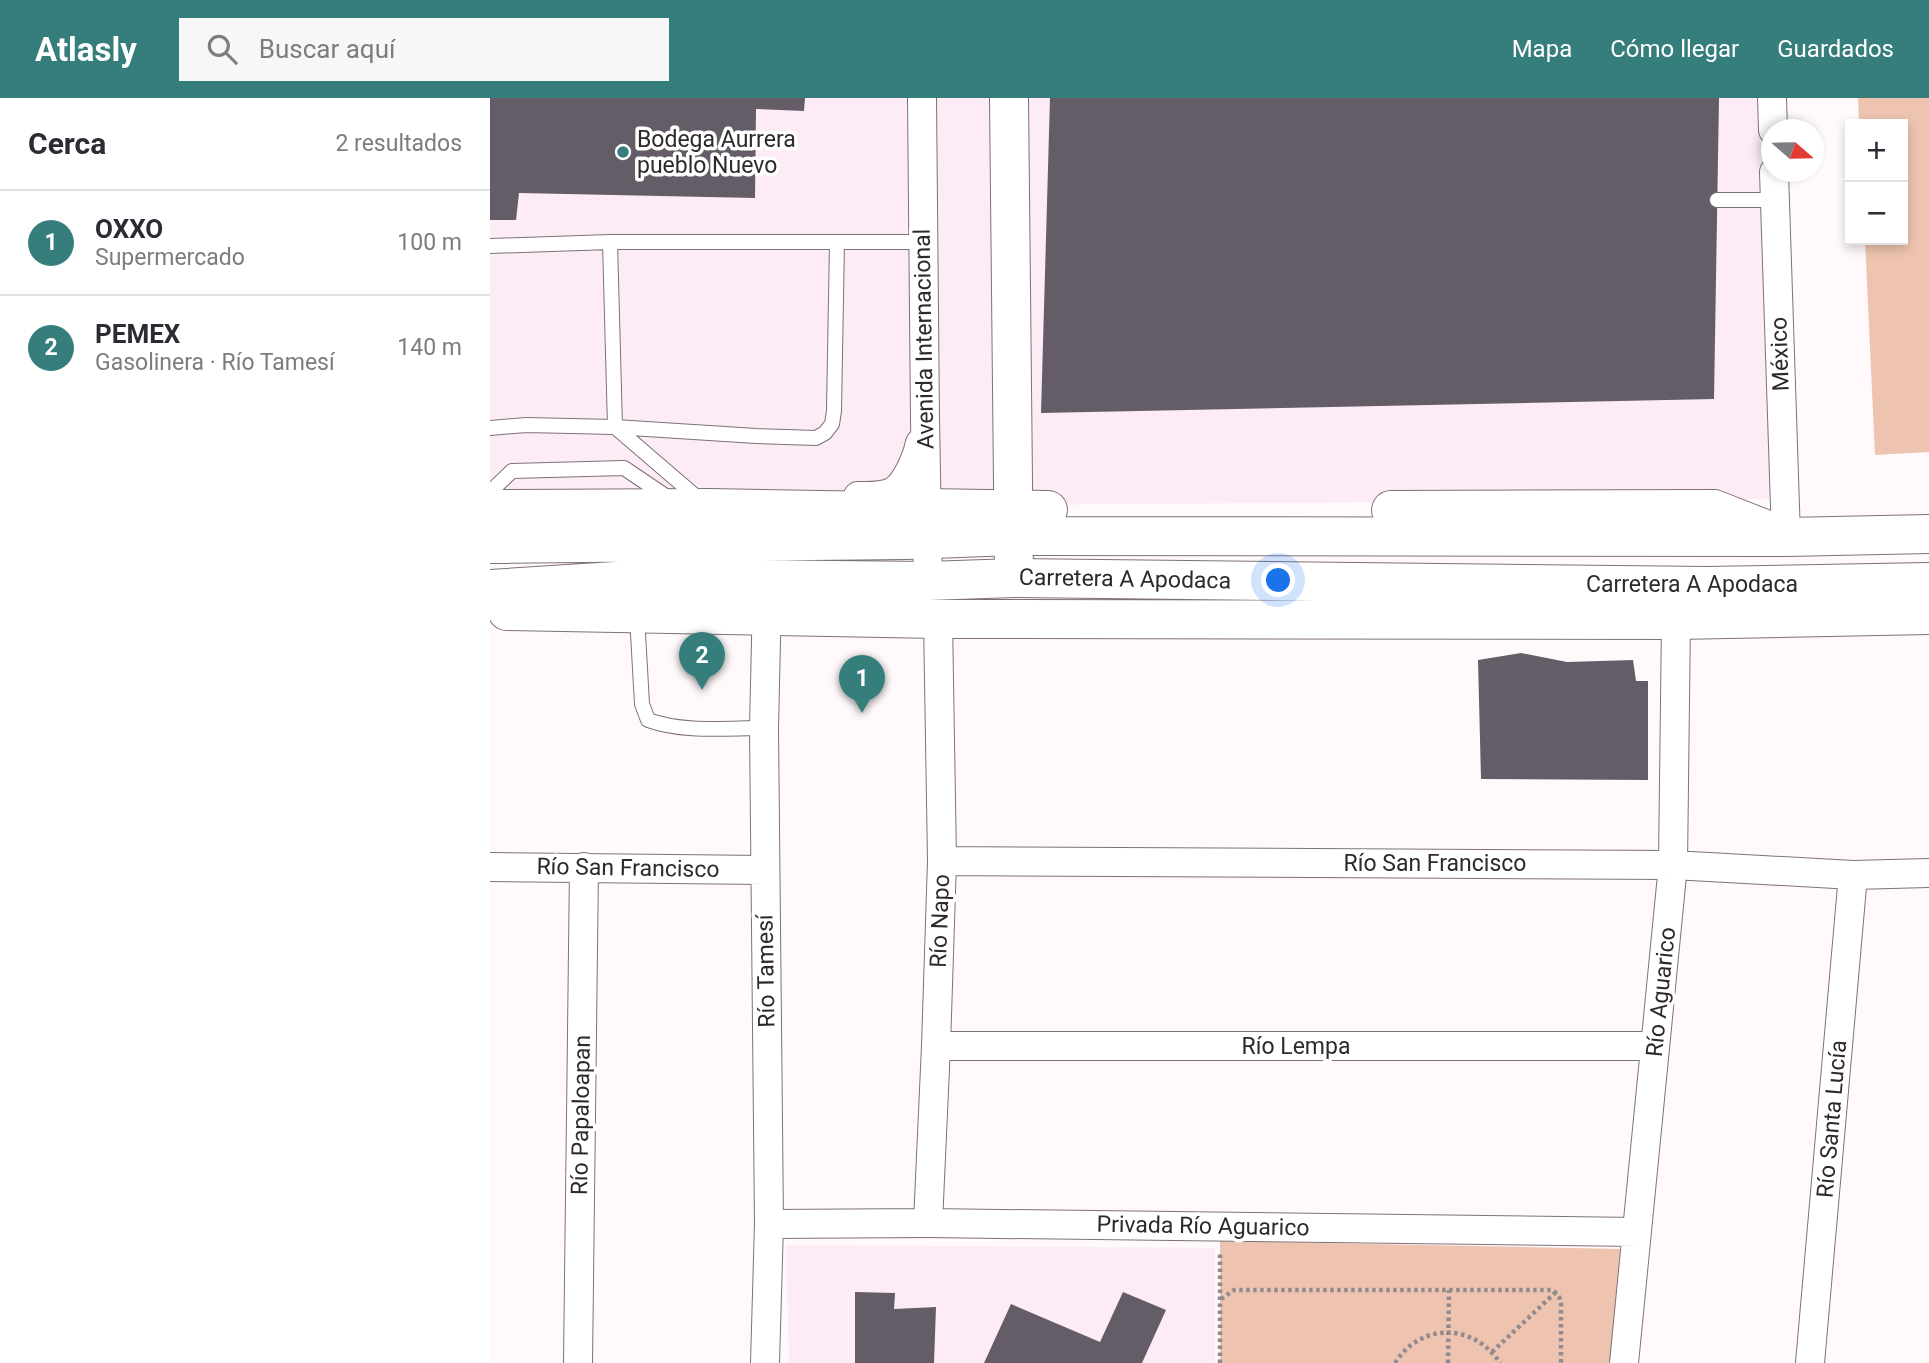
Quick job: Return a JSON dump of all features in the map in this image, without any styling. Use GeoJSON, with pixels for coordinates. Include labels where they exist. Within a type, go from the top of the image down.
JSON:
{"type":"FeatureCollection","features":[{"type":"Feature","properties":{"kind":"main road"},"geometry":{"type":"LineString","coordinates":[[1009,98],[1014,578]]}},
{"type":"Feature","properties":{"kind":"main road"},"geometry":{"type":"LineString","coordinates":[[490,509],[842,510],[912,525],[918,580]]}},
{"type":"Feature","properties":{"kind":"main road","name":"Carretera A Apodaca"},"geometry":{"type":"LineString","coordinates":[[490,544],[1013,523],[1786,537],[1929,534]]}},
{"type":"Feature","properties":{"kind":"main road","name":"Carretera A Apodaca"},"geometry":{"type":"LineString","coordinates":[[767,598],[918,580],[1014,578],[1707,586],[1929,582]]}},
{"type":"Feature","properties":{"kind":"main road"},"geometry":{"type":"LineString","coordinates":[[490,589],[636,596],[767,598],[938,619],[1676,620],[1929,615]]}},
{"type":"Feature","properties":{"kind":"main road"},"geometry":{"type":"LineString","coordinates":[[490,610],[636,596]]}},
{"type":"Feature","properties":{"kind":"street","name":"Avenida Internacional"},"geometry":{"type":"LineString","coordinates":[[912,525],[925,420],[922,98]]}},
{"type":"Feature","properties":{"kind":"street"},"geometry":{"type":"LineString","coordinates":[[1772,98],[1773,119]]}},
{"type":"Feature","properties":{"kind":"street","name":"México"},"geometry":{"type":"LineString","coordinates":[[1774,182],[1786,537]]}},
{"type":"Feature","properties":{"kind":"street"},"geometry":{"type":"LineString","coordinates":[[842,510],[856,496],[879,496],[895,491],[908,474],[918,450],[925,420]]}},
{"type":"Feature","properties":{"kind":"street","name":"Río Tamesí"},"geometry":{"type":"LineString","coordinates":[[765,1363],[769,1224],[764,729],[767,598]]}},
{"type":"Feature","properties":{"kind":"street","name":"Río Napo"},"geometry":{"type":"LineString","coordinates":[[928,1223],[942,861],[938,619]]}},
{"type":"Feature","properties":{"kind":"street","name":"Río Aguarico"},"geometry":{"type":"LineString","coordinates":[[1624,1363],[1673,864],[1676,620]]}},
{"type":"Feature","properties":{"kind":"street","name":"Río San Francisco"},"geometry":{"type":"LineString","coordinates":[[942,861],[1673,864],[1853,875],[1929,873]]}},
{"type":"Feature","properties":{"kind":"street","name":"Río San Francisco"},"geometry":{"type":"LineString","coordinates":[[490,867],[765,870]]}},
{"type":"Feature","properties":{"kind":"street","name":"Río Papaloapan"},"geometry":{"type":"LineString","coordinates":[[578,1363],[584,867]]}},
{"type":"Feature","properties":{"kind":"street","name":"Río Santa Lucía"},"geometry":{"type":"LineString","coordinates":[[1810,1363],[1853,875]]}},
{"type":"Feature","properties":{"kind":"street","name":"Río Lempa"},"geometry":{"type":"LineString","coordinates":[[936,1046],[1655,1046]]}},
{"type":"Feature","properties":{"kind":"street","name":"Privada Río Aguarico"},"geometry":{"type":"LineString","coordinates":[[769,1224],[928,1223],[1637,1232]]}},
{"type":"Feature","properties":{"kind":"lane"},"geometry":{"type":"LineString","coordinates":[[1717,200],[1775,200]]}},
{"type":"Feature","properties":{"kind":"lane"},"geometry":{"type":"LineString","coordinates":[[490,246],[610,242],[923,242]]}},
{"type":"Feature","properties":{"kind":"lane"},"geometry":{"type":"LineString","coordinates":[[610,242],[615,427],[698,508]]}},
{"type":"Feature","properties":{"kind":"lane"},"geometry":{"type":"LineString","coordinates":[[490,428],[526,425],[615,427],[816,438],[825,433],[832,424],[834,411],[837,242]]}},
{"type":"Feature","properties":{"kind":"lane"},"geometry":{"type":"LineString","coordinates":[[490,492],[512,471],[624,468],[652,488],[698,508]]}},
{"type":"Feature","properties":{"kind":"lane"},"geometry":{"type":"LineString","coordinates":[[636,596],[642,704],[648,720],[681,728],[764,729]]}},
{"type":"Feature","properties":{"kind":"path"},"geometry":{"type":"LineString","coordinates":[[1220,1241],[1221,1363]]}},
{"type":"Feature","properties":{"kind":"path"},"geometry":{"type":"LineString","coordinates":[[1220,1300],[1234,1290],[1550,1290],[1556,1292],[1561,1304],[1561,1363]]}},
{"type":"Feature","properties":{"kind":"path"},"geometry":{"type":"LineString","coordinates":[[1448,1363],[1449,1290]]}},
{"type":"Feature","properties":{"kind":"path"},"geometry":{"type":"LineString","coordinates":[[1492,1352],[1556,1292]]}},
{"type":"Feature","properties":{"kind":"path"},"geometry":{"type":"LineString","coordinates":[[1395,1363],[1407,1348],[1420,1339],[1442,1333],[1466,1335],[1478,1340],[1500,1363]]}},
{"type":"Feature","properties":{"kind":"shaded area"},"geometry":{"type":"Polygon","coordinates":[[[490,98],[1763,98],[1761,182],[1767,182],[1782,499],[490,509],[490,98]]]}},
{"type":"Feature","properties":{"kind":"shaded area"},"geometry":{"type":"Polygon","coordinates":[[[1858,98],[1929,98],[1929,452],[1875,455],[1865,245],[1908,245],[1908,119],[1859,119],[1858,98]]]}},
{"type":"Feature","properties":{"kind":"shaded area"},"geometry":{"type":"Polygon","coordinates":[[[1220,1241],[1622,1249],[1612,1363],[1220,1363],[1220,1241]]]}},
{"type":"Feature","properties":{"kind":"shaded area"},"geometry":{"type":"Polygon","coordinates":[[[786,1245],[1215,1248],[1215,1363],[789,1363],[786,1245]]]}},
{"type":"Feature","properties":{"kind":"building","name":"Bodega Aurrera pueblo Nuevo"},"geometry":{"type":"Polygon","coordinates":[[[490,98],[805,98],[804,111],[756,109],[755,198],[519,193],[516,220],[490,220],[490,98]]]}},
{"type":"Feature","properties":{"kind":"building"},"geometry":{"type":"Polygon","coordinates":[[[1050,98],[1719,98],[1714,399],[1041,413],[1050,98]]]}},
{"type":"Feature","properties":{"kind":"building"},"geometry":{"type":"Polygon","coordinates":[[[1521,653],[1567,662],[1633,660],[1636,681],[1648,681],[1648,780],[1481,779],[1478,660],[1521,653]]]}},
{"type":"Feature","properties":{"kind":"building"},"geometry":{"type":"Polygon","coordinates":[[[855,1292],[895,1293],[894,1309],[936,1307],[934,1363],[855,1363],[855,1292]]]}},
{"type":"Feature","properties":{"kind":"building"},"geometry":{"type":"Polygon","coordinates":[[[1123,1292],[1166,1310],[1142,1363],[984,1363],[1011,1304],[1100,1342],[1123,1292]]]}},
{"type":"Feature","properties":{"kind":"place","name":"Bodega Aurrera pueblo Nuevo"},"geometry":{"type":"Point","coordinates":[623,152]}},
{"type":"Feature","properties":{"kind":"place","name":"PEMEX"},"geometry":{"type":"Point","coordinates":[702,690]}},
{"type":"Feature","properties":{"kind":"place","name":"OXXO"},"geometry":{"type":"Point","coordinates":[862,713]}}]}
